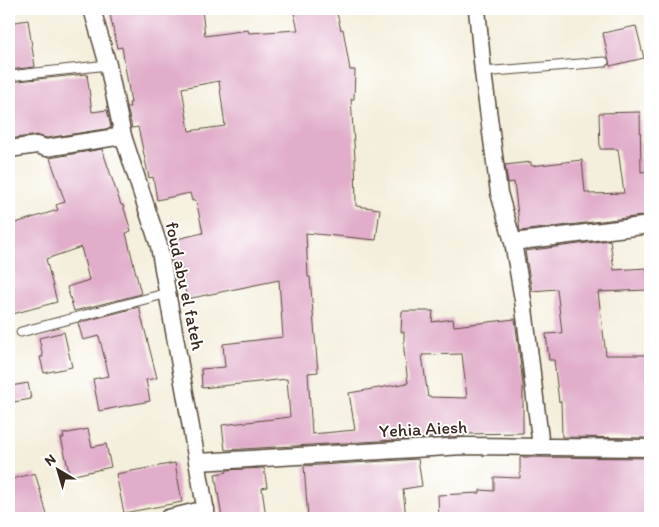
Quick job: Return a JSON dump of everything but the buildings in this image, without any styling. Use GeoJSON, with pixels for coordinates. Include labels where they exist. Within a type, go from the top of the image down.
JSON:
{"type":"FeatureCollection","features":[{"type":"Feature","properties":{"kind":"street","name":"foud abu el fateh"},"geometry":{"type":"LineString","coordinates":[[92,9],[108,65],[123,136],[159,246],[206,514]]}},
{"type":"Feature","properties":{"kind":"street"},"geometry":{"type":"LineString","coordinates":[[476,9],[500,193],[513,242],[523,300],[540,446]]}},
{"type":"Feature","properties":{"kind":"street"},"geometry":{"type":"LineString","coordinates":[[9,148],[37,146],[46,148],[123,136]]}},
{"type":"Feature","properties":{"kind":"street"},"geometry":{"type":"LineString","coordinates":[[513,242],[650,225]]}},
{"type":"Feature","properties":{"kind":"street","name":"Yehia Aiesh"},"geometry":{"type":"LineString","coordinates":[[198,462],[464,446],[650,448]]}},
{"type":"Feature","properties":{"kind":"street"},"geometry":{"type":"LineString","coordinates":[[168,518],[206,514]]}},
{"type":"Feature","properties":{"kind":"lane"},"geometry":{"type":"LineString","coordinates":[[483,72],[604,62]]}},
{"type":"Feature","properties":{"kind":"lane"},"geometry":{"type":"LineString","coordinates":[[9,76],[108,65]]}},
{"type":"Feature","properties":{"kind":"lane"},"geometry":{"type":"LineString","coordinates":[[21,332],[168,294]]}}]}
